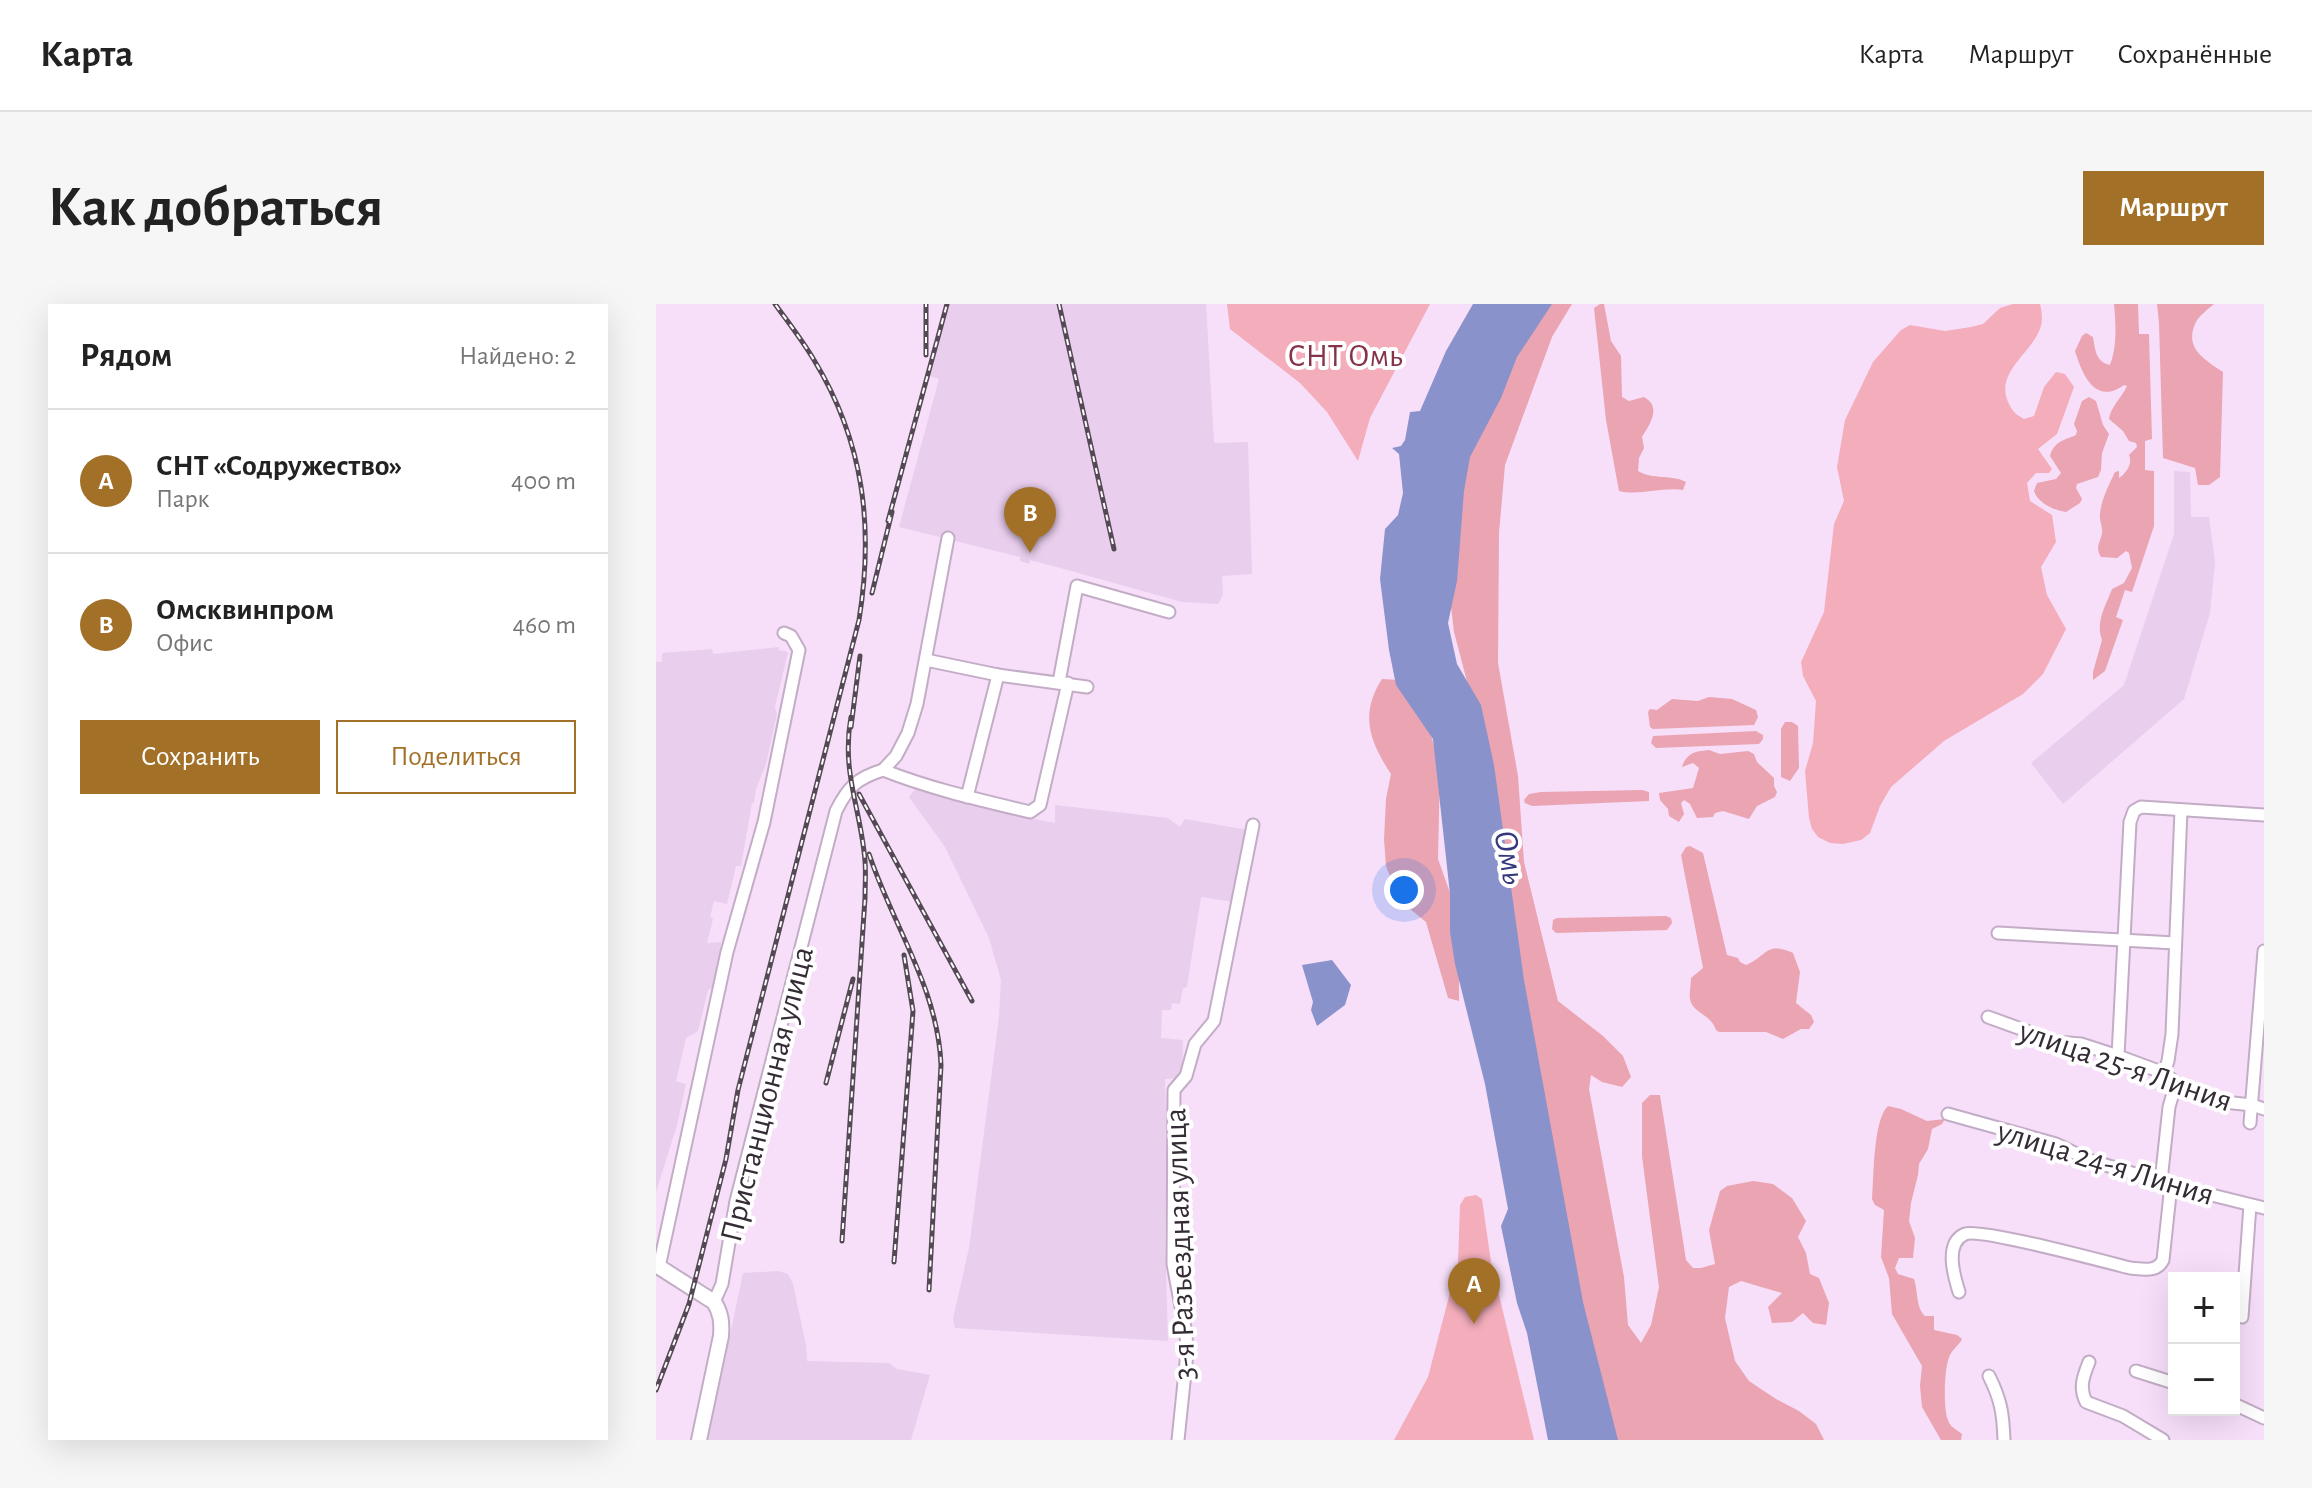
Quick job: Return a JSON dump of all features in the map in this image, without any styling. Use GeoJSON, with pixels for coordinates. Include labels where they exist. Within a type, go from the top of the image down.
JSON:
{"type":"FeatureCollection","features":[{"type":"Feature","properties":{"kind":"main road"},"geometry":{"type":"LineString","coordinates":[[658,1266],[714,1302]]}},
{"type":"Feature","properties":{"kind":"main road","name":"Пристанционная улица"},"geometry":{"type":"LineString","coordinates":[[699,1440],[721,1336],[722,1322],[714,1302]]}},
{"type":"Feature","properties":{"kind":"street"},"geometry":{"type":"LineString","coordinates":[[948,538],[926,660],[908,733],[896,756],[883,770],[907,779],[1030,812],[1040,805],[1064,683],[1077,586],[1169,612]]}},
{"type":"Feature","properties":{"kind":"street"},"geometry":{"type":"LineString","coordinates":[[658,1266],[727,952],[764,822],[785,727],[799,650],[791,636],[784,633]]}},
{"type":"Feature","properties":{"kind":"street"},"geometry":{"type":"LineString","coordinates":[[926,660],[998,675],[1087,687]]}},
{"type":"Feature","properties":{"kind":"street"},"geometry":{"type":"LineString","coordinates":[[967,797],[998,675]]}},
{"type":"Feature","properties":{"kind":"street","name":"Пристанционная улица"},"geometry":{"type":"LineString","coordinates":[[714,1302],[722,1284],[736,1201],[836,811],[851,786],[868,774],[883,770]]}},
{"type":"Feature","properties":{"kind":"street"},"geometry":{"type":"LineString","coordinates":[[2118,1056],[2130,822],[2134,811],[2141,807],[2264,815]]}},
{"type":"Feature","properties":{"kind":"street"},"geometry":{"type":"LineString","coordinates":[[2164,1073],[2172,1034],[2181,810]]}},
{"type":"Feature","properties":{"kind":"street","name":"3-я Разъездная улица"},"geometry":{"type":"LineString","coordinates":[[1178,1440],[1187,1353],[1173,1264],[1174,1090],[1186,1076],[1195,1044],[1214,1021],[1253,825]]}},
{"type":"Feature","properties":{"kind":"street"},"geometry":{"type":"LineString","coordinates":[[1998,933],[2175,943]]}},
{"type":"Feature","properties":{"kind":"street"},"geometry":{"type":"LineString","coordinates":[[2250,1123],[2264,951]]}},
{"type":"Feature","properties":{"kind":"street","name":"улица 25-я Линия"},"geometry":{"type":"LineString","coordinates":[[1988,1017],[2057,1042],[2081,1044],[2118,1056],[2164,1073],[2195,1093],[2264,1109]]}},
{"type":"Feature","properties":{"kind":"street"},"geometry":{"type":"LineString","coordinates":[[1959,1292],[1952,1270],[1953,1251],[1957,1240],[1973,1233],[2130,1268],[2150,1270],[2161,1264],[2169,1107],[2176,1083]]}},
{"type":"Feature","properties":{"kind":"street","name":"улица 24-я Линия"},"geometry":{"type":"LineString","coordinates":[[1948,1114],[2045,1141],[2089,1160],[2166,1183],[2264,1208]]}},
{"type":"Feature","properties":{"kind":"street"},"geometry":{"type":"LineString","coordinates":[[2242,1317],[2250,1205]]}},
{"type":"Feature","properties":{"kind":"street"},"geometry":{"type":"LineString","coordinates":[[2089,1362],[2081,1380],[2086,1402],[2123,1416],[2163,1440]]}},
{"type":"Feature","properties":{"kind":"street"},"geometry":{"type":"LineString","coordinates":[[2136,1371],[2168,1381]]}},
{"type":"Feature","properties":{"kind":"street"},"geometry":{"type":"LineString","coordinates":[[1989,1376],[2000,1397],[2004,1440]]}},
{"type":"Feature","properties":{"kind":"street"},"geometry":{"type":"LineString","coordinates":[[2240,1407],[2264,1418]]}},
{"type":"Feature","properties":{"kind":"shaded area"},"geometry":{"type":"Polygon","coordinates":[[[948,304],[1206,304],[1214,443],[1248,442],[1252,574],[1222,576],[1223,595],[1218,604],[1182,602],[1030,560],[1029,564],[1020,561],[1020,557],[899,527],[939,379],[930,376],[948,304]]]}},
{"type":"Feature","properties":{"kind":"shaded area"},"geometry":{"type":"Polygon","coordinates":[[[1546,304],[1572,304],[1552,337],[1505,465],[1499,533],[1498,663],[1518,776],[1524,862],[1558,1001],[1623,1056],[1631,1077],[1622,1087],[1602,1082],[1591,1075],[1589,1089],[1624,1277],[1628,1325],[1641,1343],[1651,1325],[1659,1287],[1642,1156],[1642,1103],[1650,1095],[1660,1095],[1686,1260],[1693,1268],[1715,1264],[1709,1230],[1720,1191],[1727,1186],[1753,1181],[1773,1184],[1792,1198],[1806,1221],[1798,1237],[1806,1253],[1810,1274],[1819,1278],[1829,1303],[1826,1325],[1813,1323],[1803,1313],[1792,1322],[1772,1323],[1768,1307],[1782,1293],[1741,1281],[1729,1287],[1725,1318],[1735,1361],[1749,1381],[1816,1424],[1824,1440],[1605,1440],[1479,727],[1454,632],[1449,590],[1464,463],[1504,372],[1546,304]]]}},
{"type":"Feature","properties":{"kind":"shaded area"},"geometry":{"type":"Polygon","coordinates":[[[1604,304],[1611,341],[1621,356],[1622,397],[1629,401],[1644,397],[1652,406],[1653,416],[1642,437],[1644,448],[1638,471],[1686,482],[1683,490],[1619,491],[1606,420],[1594,308],[1604,304]]]}},
{"type":"Feature","properties":{"kind":"shaded area"},"geometry":{"type":"Polygon","coordinates":[[[2114,304],[2138,304],[2139,334],[2149,334],[2152,439],[2145,441],[2145,470],[2154,471],[2154,526],[2132,592],[2125,590],[2116,617],[2123,620],[2105,671],[2093,680],[2102,640],[2102,614],[2112,589],[2124,583],[2132,568],[2126,551],[2117,558],[2101,557],[2099,554],[2101,509],[2115,472],[2119,471],[2119,478],[2124,474],[2129,465],[2129,455],[2137,447],[2109,419],[2127,386],[2114,391],[2098,390],[2086,377],[2075,351],[2086,333],[2093,337],[2099,358],[2110,365],[2115,343],[2114,304]]]}},
{"type":"Feature","properties":{"kind":"shaded area"},"geometry":{"type":"Polygon","coordinates":[[[2157,304],[2214,304],[2197,320],[2192,339],[2198,352],[2223,372],[2220,477],[2209,485],[2198,485],[2195,468],[2163,458],[2157,304]]]}},
{"type":"Feature","properties":{"kind":"shaded area"},"geometry":{"type":"Polygon","coordinates":[[[2089,397],[2096,401],[2109,434],[2102,453],[2101,470],[2098,477],[2077,484],[2082,499],[2080,503],[2066,512],[2061,511],[2042,502],[2034,491],[2037,483],[2056,479],[2061,473],[2050,456],[2060,442],[2076,435],[2074,424],[2082,401],[2089,397]]]}},
{"type":"Feature","properties":{"kind":"shaded area"},"geometry":{"type":"Polygon","coordinates":[[[2174,471],[2190,472],[2191,517],[2209,517],[2215,562],[2210,613],[2184,699],[2063,804],[2031,763],[2124,685],[2174,534],[2174,471]]]}},
{"type":"Feature","properties":{"kind":"shaded area"},"geometry":{"type":"Polygon","coordinates":[[[779,647],[779,650],[788,652],[766,764],[752,803],[741,866],[736,866],[727,904],[714,901],[707,943],[721,942],[715,986],[708,990],[698,1031],[686,1038],[676,1081],[686,1084],[656,1192],[656,662],[662,662],[662,653],[712,649],[713,654],[779,647]]]}},
{"type":"Feature","properties":{"kind":"shaded area"},"geometry":{"type":"Polygon","coordinates":[[[1382,679],[1400,680],[1426,716],[1440,768],[1438,859],[1455,907],[1459,1001],[1448,998],[1426,922],[1399,900],[1386,866],[1386,799],[1391,774],[1373,739],[1369,716],[1382,679]]]}},
{"type":"Feature","properties":{"kind":"shaded area"},"geometry":{"type":"Polygon","coordinates":[[[1709,697],[1732,699],[1756,710],[1758,717],[1754,725],[1650,727],[1650,709],[1657,710],[1672,699],[1698,701],[1709,697]]]}},
{"type":"Feature","properties":{"kind":"shaded area"},"geometry":{"type":"Polygon","coordinates":[[[1785,722],[1798,726],[1799,768],[1790,781],[1781,777],[1781,729],[1785,722]]]}},
{"type":"Feature","properties":{"kind":"shaded area"},"geometry":{"type":"Polygon","coordinates":[[[1756,731],[1763,735],[1759,744],[1656,748],[1651,743],[1653,736],[1756,731]]]}},
{"type":"Feature","properties":{"kind":"shaded area"},"geometry":{"type":"Polygon","coordinates":[[[1709,750],[1720,754],[1748,751],[1754,754],[1757,762],[1774,778],[1775,797],[1757,806],[1749,819],[1723,811],[1715,813],[1713,817],[1697,818],[1690,804],[1684,800],[1681,803],[1684,814],[1679,822],[1669,816],[1659,793],[1693,788],[1699,768],[1693,763],[1682,767],[1684,762],[1692,754],[1709,750]]]}},
{"type":"Feature","properties":{"kind":"shaded area"},"geometry":{"type":"Polygon","coordinates":[[[916,788],[985,809],[1055,823],[1055,805],[1168,818],[1180,827],[1185,819],[1248,830],[1233,902],[1201,897],[1187,987],[1183,988],[1180,1004],[1172,1003],[1171,1010],[1162,1010],[1161,1038],[1183,1040],[1182,1078],[1165,1079],[1168,1341],[955,1328],[953,1319],[969,1248],[999,1017],[1001,980],[989,938],[945,847],[909,797],[916,788]]]}},
{"type":"Feature","properties":{"kind":"shaded area"},"geometry":{"type":"Polygon","coordinates":[[[1541,792],[1649,792],[1649,801],[1532,806],[1524,800],[1529,794],[1541,792]]]}},
{"type":"Feature","properties":{"kind":"shaded area"},"geometry":{"type":"Polygon","coordinates":[[[1690,846],[1703,853],[1727,955],[1738,958],[1746,965],[1772,949],[1793,953],[1800,972],[1796,1003],[1811,1015],[1814,1022],[1809,1029],[1801,1029],[1783,1039],[1766,1032],[1719,1032],[1691,1004],[1691,978],[1703,968],[1681,855],[1690,846]]]}},
{"type":"Feature","properties":{"kind":"shaded area"},"geometry":{"type":"Polygon","coordinates":[[[1557,918],[1671,918],[1672,923],[1667,930],[1556,933],[1552,929],[1553,920],[1557,918]]]}},
{"type":"Feature","properties":{"kind":"shaded area"},"geometry":{"type":"Polygon","coordinates":[[[1888,1106],[1927,1121],[1945,1119],[1932,1129],[1928,1149],[1919,1164],[1909,1221],[1915,1238],[1913,1258],[1899,1258],[1895,1268],[1898,1274],[1914,1279],[1920,1309],[1925,1316],[1934,1316],[1934,1330],[1962,1339],[1948,1360],[1945,1388],[1948,1420],[1962,1434],[1961,1440],[1941,1440],[1922,1407],[1922,1366],[1892,1314],[1889,1278],[1881,1257],[1884,1210],[1872,1199],[1879,1123],[1888,1106]]]}},
{"type":"Feature","properties":{"kind":"shaded area"},"geometry":{"type":"Polygon","coordinates":[[[778,1271],[788,1274],[793,1284],[807,1361],[889,1363],[897,1369],[930,1375],[911,1440],[708,1440],[743,1273],[778,1271]]]}},
{"type":"Feature","properties":{"kind":"green space","name":"СНТ Омь"},"geometry":{"type":"Polygon","coordinates":[[[1227,304],[1430,304],[1370,418],[1358,461],[1327,412],[1300,383],[1230,329],[1227,304]]]}},
{"type":"Feature","properties":{"kind":"green space"},"geometry":{"type":"Polygon","coordinates":[[[2013,304],[2040,304],[2042,316],[2035,338],[2009,374],[2006,395],[2010,406],[2024,419],[2034,416],[2044,387],[2056,372],[2065,374],[2074,387],[2057,434],[2038,449],[2052,469],[2049,473],[2036,473],[2027,483],[2030,501],[2052,515],[2056,542],[2041,567],[2047,595],[2066,629],[2043,674],[2023,694],[1944,741],[1891,787],[1870,833],[1861,840],[1830,843],[1818,837],[1809,818],[1805,771],[1813,743],[1816,701],[1803,676],[1801,662],[1824,612],[1834,524],[1844,501],[1837,467],[1845,420],[1873,362],[1901,330],[1910,325],[1945,331],[1971,327],[1983,324],[2000,308],[2013,304]]]}},
{"type":"Feature","properties":{"kind":"green space"},"geometry":{"type":"Polygon","coordinates":[[[1476,1195],[1482,1199],[1491,1262],[1534,1440],[1394,1440],[1428,1377],[1458,1262],[1460,1205],[1465,1197],[1476,1195]]]}},
{"type":"Feature","properties":{"kind":"water"},"geometry":{"type":"Polygon","coordinates":[[[1473,304],[1552,304],[1517,357],[1501,398],[1470,457],[1464,491],[1457,581],[1448,623],[1457,664],[1481,705],[1494,765],[1524,980],[1583,1302],[1618,1440],[1548,1440],[1527,1333],[1517,1303],[1501,1226],[1508,1209],[1485,1084],[1455,964],[1433,739],[1396,685],[1389,650],[1380,579],[1385,529],[1398,515],[1403,493],[1399,454],[1392,448],[1401,446],[1405,440],[1410,412],[1420,411],[1446,351],[1473,304]]]}},
{"type":"Feature","properties":{"kind":"water"},"geometry":{"type":"Polygon","coordinates":[[[1332,960],[1351,985],[1345,1005],[1317,1026],[1302,965],[1332,960]]]}},
{"type":"Feature","properties":{"kind":"railway"},"geometry":{"type":"LineString","coordinates":[[656,1390],[689,1304],[726,1159],[738,1090],[859,620],[863,585],[865,518],[861,486],[844,422],[814,360],[775,304]]}},
{"type":"Feature","properties":{"kind":"railway"},"geometry":{"type":"LineString","coordinates":[[926,304],[926,355]]}},
{"type":"Feature","properties":{"kind":"railway"},"geometry":{"type":"LineString","coordinates":[[888,521],[947,304]]}},
{"type":"Feature","properties":{"kind":"railway"},"geometry":{"type":"LineString","coordinates":[[1059,304],[1114,549]]}},
{"type":"Feature","properties":{"kind":"railway"},"geometry":{"type":"LineString","coordinates":[[872,593],[892,512]]}},
{"type":"Feature","properties":{"kind":"railway"},"geometry":{"type":"LineString","coordinates":[[851,727],[860,656]]}},
{"type":"Feature","properties":{"kind":"railway"},"geometry":{"type":"LineString","coordinates":[[842,1241],[865,898],[863,842],[848,755],[851,717]]}},
{"type":"Feature","properties":{"kind":"railway"},"geometry":{"type":"LineString","coordinates":[[859,794],[972,1001]]}},
{"type":"Feature","properties":{"kind":"railway"},"geometry":{"type":"LineString","coordinates":[[869,854],[923,983],[938,1037],[941,1065],[929,1290]]}},
{"type":"Feature","properties":{"kind":"railway"},"geometry":{"type":"LineString","coordinates":[[894,1262],[913,1011],[904,955]]}},
{"type":"Feature","properties":{"kind":"railway"},"geometry":{"type":"LineString","coordinates":[[826,1083],[853,979]]}},
{"type":"Feature","properties":{"kind":"place","name":"Омсквинпром"},"geometry":{"type":"Point","coordinates":[1030,553]}},
{"type":"Feature","properties":{"kind":"place","name":"СНТ «Содружество»"},"geometry":{"type":"Point","coordinates":[1474,1324]}},
{"type":"Feature","properties":{"kind":"water label","name":"Омь"},"geometry":{"type":"Point","coordinates":[1511,857]}}]}
